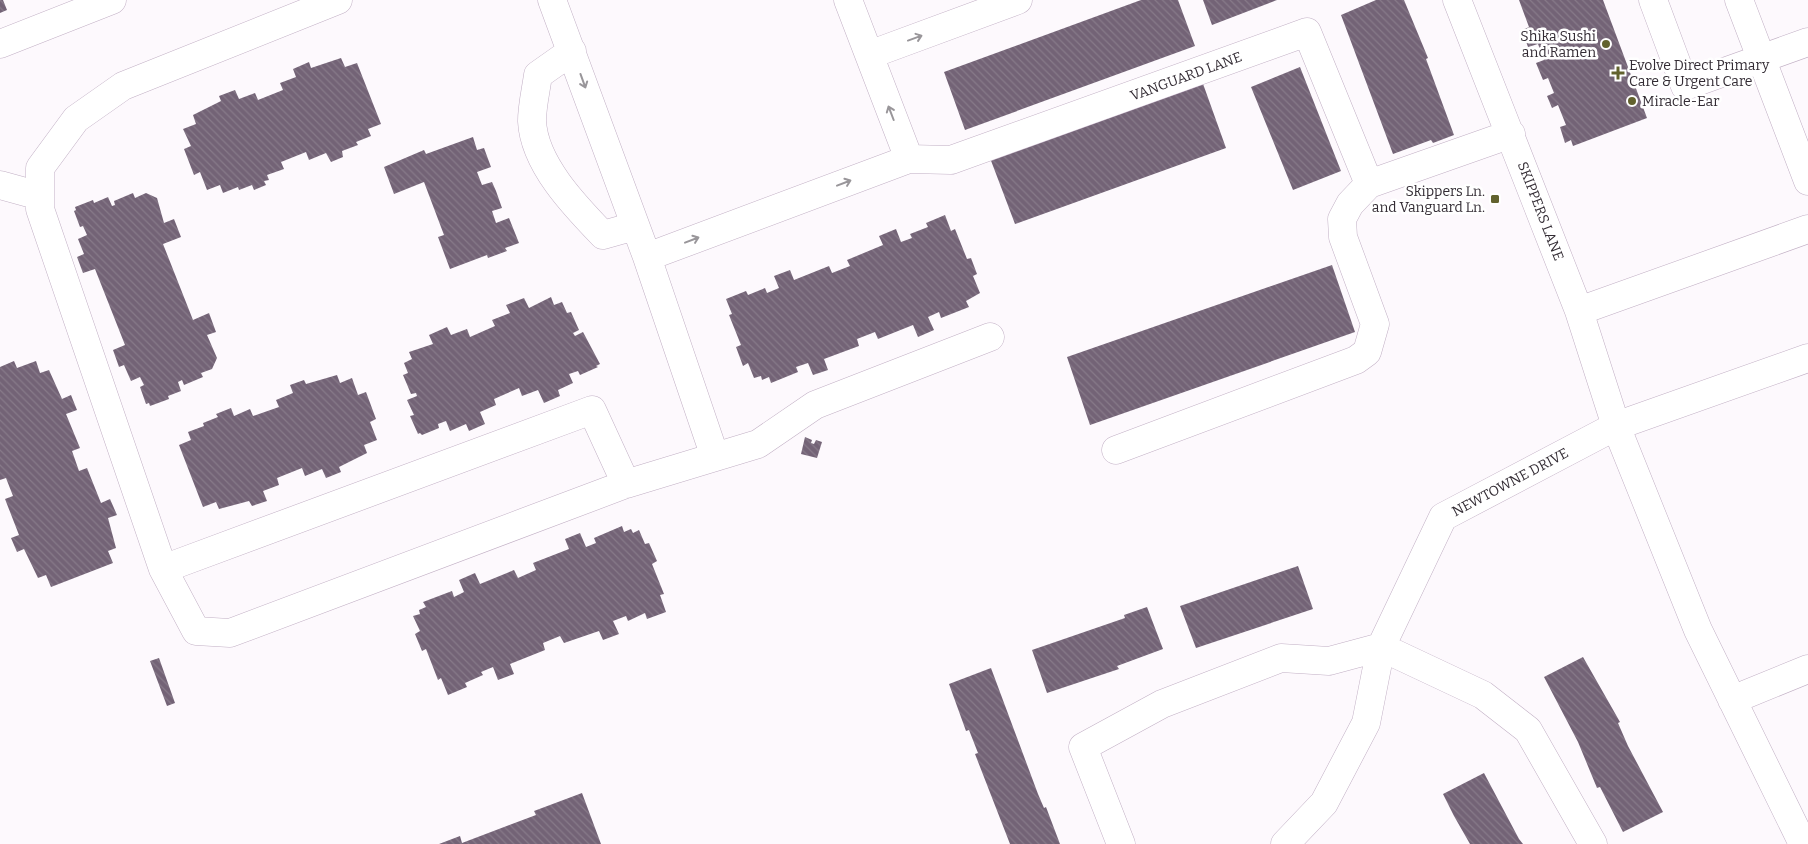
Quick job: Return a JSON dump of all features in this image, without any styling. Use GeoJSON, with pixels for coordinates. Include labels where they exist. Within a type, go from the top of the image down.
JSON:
{"type":"FeatureCollection","features":[{"type":"Feature","properties":{"kind":"street"},"geometry":{"type":"LineString","coordinates":[[0,44],[112,0]]}},
{"type":"Feature","properties":{"kind":"street"},"geometry":{"type":"LineString","coordinates":[[338,0],[123,86],[76,119],[40,168],[40,209],[164,569],[196,630],[230,633],[626,484],[758,444],[815,405],[990,338]]}},
{"type":"Feature","properties":{"kind":"street"},"geometry":{"type":"LineString","coordinates":[[647,257],[909,158],[848,0]]}},
{"type":"Feature","properties":{"kind":"street"},"geometry":{"type":"LineString","coordinates":[[869,55],[1018,0]]}},
{"type":"Feature","properties":{"kind":"street","name":"SKIPPERS LANE"},"geometry":{"type":"LineString","coordinates":[[1457,0],[1579,311],[1616,426],[1698,630],[1803,844]]}},
{"type":"Feature","properties":{"kind":"street"},"geometry":{"type":"LineString","coordinates":[[1653,0],[1685,86],[1808,42]]}},
{"type":"Feature","properties":{"kind":"street"},"geometry":{"type":"LineString","coordinates":[[1739,0],[1808,181]]}},
{"type":"Feature","properties":{"kind":"street"},"geometry":{"type":"LineString","coordinates":[[555,1],[647,257],[716,457]]}},
{"type":"Feature","properties":{"kind":"street","name":"VANGUARD LANE"},"geometry":{"type":"LineString","coordinates":[[909,158],[951,160],[1307,32],[1369,184]]}},
{"type":"Feature","properties":{"kind":"street"},"geometry":{"type":"LineString","coordinates":[[572,51],[538,75],[532,121],[541,154],[566,198],[603,235],[635,226]]}},
{"type":"Feature","properties":{"kind":"street"},"geometry":{"type":"LineString","coordinates":[[1116,450],[1356,360],[1367,352],[1375,324],[1343,237],[1342,219],[1350,204],[1369,184],[1511,134]]}},
{"type":"Feature","properties":{"kind":"street"},"geometry":{"type":"LineString","coordinates":[[0,185],[40,196]]}},
{"type":"Feature","properties":{"kind":"street"},"geometry":{"type":"LineString","coordinates":[[1579,311],[1808,228]]}},
{"type":"Feature","properties":{"kind":"street","name":"NEWTOWNE DRIVE"},"geometry":{"type":"LineString","coordinates":[[1286,844],[1324,803],[1366,723],[1381,647],[1443,517],[1616,426],[1808,358]]}},
{"type":"Feature","properties":{"kind":"street"},"geometry":{"type":"LineString","coordinates":[[164,569],[592,410],[626,484]]}},
{"type":"Feature","properties":{"kind":"street"},"geometry":{"type":"LineString","coordinates":[[1121,844],[1083,747],[1162,704],[1281,658],[1329,661],[1381,647],[1483,694],[1528,730],[1593,844]]}},
{"type":"Feature","properties":{"kind":"street"},"geometry":{"type":"LineString","coordinates":[[1732,700],[1808,669]]}},
{"type":"Feature","properties":{"kind":"building"},"geometry":{"type":"Polygon","coordinates":[[[0,0],[3,0],[7,10],[0,13],[0,0]]]}},
{"type":"Feature","properties":{"kind":"building"},"geometry":{"type":"Polygon","coordinates":[[[1141,0],[1178,0],[1195,46],[965,130],[944,72],[1141,0]]]}},
{"type":"Feature","properties":{"kind":"building"},"geometry":{"type":"Polygon","coordinates":[[[1203,0],[1277,0],[1212,25],[1203,0]]]}},
{"type":"Feature","properties":{"kind":"building"},"geometry":{"type":"Polygon","coordinates":[[[1376,0],[1404,0],[1428,58],[1426,59],[1454,135],[1433,143],[1431,140],[1393,154],[1341,15],[1376,0]]]}},
{"type":"Feature","properties":{"kind":"building"},"geometry":{"type":"Polygon","coordinates":[[[1519,0],[1603,0],[1647,118],[1573,146],[1571,140],[1565,143],[1560,127],[1566,125],[1558,105],[1552,108],[1547,96],[1554,93],[1548,78],[1543,80],[1536,63],[1544,60],[1538,44],[1528,47],[1522,30],[1529,27],[1519,0]]]}},
{"type":"Feature","properties":{"kind":"building"},"geometry":{"type":"Polygon","coordinates":[[[341,58],[345,67],[357,63],[381,124],[368,129],[371,136],[356,142],[358,145],[342,151],[343,157],[331,162],[326,153],[309,160],[306,152],[281,162],[284,169],[267,175],[269,180],[264,181],[266,185],[254,190],[252,185],[239,190],[238,187],[223,193],[220,185],[207,190],[200,172],[194,175],[184,149],[191,146],[183,129],[196,124],[193,115],[221,101],[219,96],[235,90],[239,99],[255,93],[258,100],[283,90],[280,83],[296,77],[293,69],[309,62],[311,68],[341,58]]]}},
{"type":"Feature","properties":{"kind":"building"},"geometry":{"type":"Polygon","coordinates":[[[1300,67],[1341,171],[1293,190],[1251,87],[1300,67]]]}},
{"type":"Feature","properties":{"kind":"building"},"geometry":{"type":"Polygon","coordinates":[[[1202,81],[1226,148],[1015,224],[990,158],[1202,81]]]}},
{"type":"Feature","properties":{"kind":"building"},"geometry":{"type":"Polygon","coordinates":[[[473,137],[477,150],[484,148],[491,167],[477,172],[482,185],[492,182],[502,208],[492,211],[496,223],[509,218],[519,243],[505,248],[507,251],[488,258],[487,255],[450,269],[438,237],[444,235],[424,182],[394,194],[384,167],[424,150],[426,154],[473,137]]]}},
{"type":"Feature","properties":{"kind":"building"},"geometry":{"type":"Polygon","coordinates":[[[133,193],[135,198],[146,193],[157,198],[164,223],[174,219],[181,237],[163,244],[193,320],[209,313],[216,332],[207,335],[217,358],[212,369],[201,373],[203,377],[184,385],[182,380],[178,382],[181,391],[168,396],[169,399],[150,406],[149,403],[146,404],[140,387],[144,385],[140,377],[131,381],[124,365],[119,367],[113,350],[125,345],[95,269],[83,273],[77,257],[84,254],[78,239],[87,235],[83,226],[80,227],[74,211],[76,210],[75,207],[93,200],[94,203],[108,197],[112,206],[115,205],[114,201],[133,193]]]}},
{"type":"Feature","properties":{"kind":"building"},"geometry":{"type":"Polygon","coordinates":[[[945,215],[951,231],[955,229],[967,259],[971,258],[977,274],[973,276],[980,293],[966,301],[969,307],[941,318],[939,312],[928,317],[934,330],[918,337],[913,325],[878,339],[875,332],[857,339],[859,346],[824,359],[828,370],[813,375],[808,363],[796,367],[798,372],[771,383],[769,377],[762,380],[761,376],[754,378],[748,363],[743,366],[736,347],[741,345],[729,315],[732,314],[726,299],[746,291],[748,295],[765,288],[767,293],[779,288],[774,276],[790,270],[794,280],[829,266],[832,273],[850,266],[847,260],[883,245],[879,236],[896,229],[901,242],[912,238],[910,234],[928,227],[926,223],[945,215]]]}},
{"type":"Feature","properties":{"kind":"building"},"geometry":{"type":"Polygon","coordinates":[[[1332,265],[1355,332],[1090,425],[1067,357],[1332,265]]]}},
{"type":"Feature","properties":{"kind":"building"},"geometry":{"type":"Polygon","coordinates":[[[551,297],[554,305],[562,302],[567,313],[571,312],[579,330],[573,333],[575,336],[583,332],[600,364],[596,366],[598,367],[580,375],[578,371],[569,374],[573,383],[558,390],[560,396],[544,403],[538,390],[522,396],[519,388],[494,399],[496,405],[480,412],[485,424],[469,431],[466,424],[450,431],[446,421],[438,424],[439,428],[422,435],[418,434],[410,416],[414,415],[407,400],[417,396],[416,393],[411,394],[403,375],[408,373],[404,363],[412,359],[409,352],[433,344],[429,335],[447,327],[451,335],[467,329],[470,337],[495,326],[492,320],[510,313],[506,305],[524,298],[529,308],[551,297]]]}},
{"type":"Feature","properties":{"kind":"building"},"geometry":{"type":"Polygon","coordinates":[[[14,361],[17,368],[36,361],[40,373],[49,370],[62,399],[71,395],[77,410],[66,414],[80,448],[72,451],[79,471],[87,468],[101,503],[110,499],[117,515],[108,518],[116,548],[108,551],[113,563],[51,587],[46,575],[38,578],[24,549],[17,552],[11,538],[19,535],[5,499],[13,496],[6,478],[0,480],[0,367],[14,361]]]}},
{"type":"Feature","properties":{"kind":"building"},"geometry":{"type":"Polygon","coordinates":[[[337,375],[340,383],[352,378],[358,395],[366,392],[376,419],[370,422],[377,440],[364,445],[367,453],[339,467],[341,472],[326,478],[322,469],[305,476],[302,468],[277,478],[279,485],[263,491],[267,501],[252,506],[249,501],[219,509],[216,502],[203,507],[179,445],[191,440],[188,432],[204,426],[203,423],[218,417],[216,414],[231,408],[234,416],[250,409],[253,416],[279,407],[276,400],[293,393],[290,385],[304,380],[306,384],[337,375]]]}},
{"type":"Feature","properties":{"kind":"building"},"geometry":{"type":"Polygon","coordinates":[[[805,437],[812,440],[811,443],[814,444],[816,440],[822,442],[817,458],[801,454],[805,437]]]}},
{"type":"Feature","properties":{"kind":"building"},"geometry":{"type":"Polygon","coordinates":[[[622,526],[624,532],[631,529],[633,533],[639,530],[645,544],[649,543],[657,561],[652,564],[664,594],[660,595],[666,612],[647,619],[645,613],[628,621],[626,616],[613,621],[619,634],[603,640],[599,631],[564,643],[560,636],[543,643],[545,650],[510,664],[514,674],[498,680],[493,667],[481,672],[483,675],[465,683],[467,687],[448,695],[441,678],[438,680],[426,649],[422,651],[415,634],[420,631],[413,616],[420,614],[419,610],[426,607],[423,602],[452,591],[454,597],[464,592],[459,580],[475,573],[480,584],[514,570],[518,578],[536,570],[533,563],[569,549],[565,539],[580,533],[586,547],[596,543],[594,538],[622,526]]]}},
{"type":"Feature","properties":{"kind":"building"},"geometry":{"type":"Polygon","coordinates":[[[1298,566],[1313,609],[1196,648],[1180,606],[1298,566]]]}},
{"type":"Feature","properties":{"kind":"building"},"geometry":{"type":"Polygon","coordinates":[[[1147,607],[1163,649],[1117,666],[1119,669],[1047,693],[1032,650],[1125,618],[1124,615],[1147,607]]]}},
{"type":"Feature","properties":{"kind":"building"},"geometry":{"type":"Polygon","coordinates":[[[1583,657],[1620,722],[1618,723],[1628,746],[1663,812],[1623,832],[1600,787],[1597,788],[1578,742],[1544,677],[1583,657]]]}},
{"type":"Feature","properties":{"kind":"building"},"geometry":{"type":"Polygon","coordinates":[[[159,658],[175,703],[167,706],[150,661],[159,658]]]}},
{"type":"Feature","properties":{"kind":"building"},"geometry":{"type":"Polygon","coordinates":[[[991,668],[1038,794],[1044,808],[1046,807],[1060,844],[1010,844],[975,754],[978,753],[969,730],[966,731],[949,684],[991,668]]]}},
{"type":"Feature","properties":{"kind":"building"},"geometry":{"type":"Polygon","coordinates":[[[1484,773],[1523,844],[1470,844],[1454,816],[1443,794],[1484,773]]]}},
{"type":"Feature","properties":{"kind":"building"},"geometry":{"type":"Polygon","coordinates":[[[582,793],[601,844],[439,844],[460,836],[462,843],[536,815],[534,811],[582,793]]]}},
{"type":"Feature","properties":{"kind":"place","name":"Shika Sushi and Ramen"},"geometry":{"type":"Point","coordinates":[1606,44]}},
{"type":"Feature","properties":{"kind":"place","name":"Evolve Direct Primary Care & Urgent Care"},"geometry":{"type":"Point","coordinates":[1618,73]}},
{"type":"Feature","properties":{"kind":"place","name":"Miracle-Ear"},"geometry":{"type":"Point","coordinates":[1632,101]}},
{"type":"Feature","properties":{"kind":"place","name":"Skippers Ln. and Vanguard Ln."},"geometry":{"type":"Point","coordinates":[1495,199]}}]}
